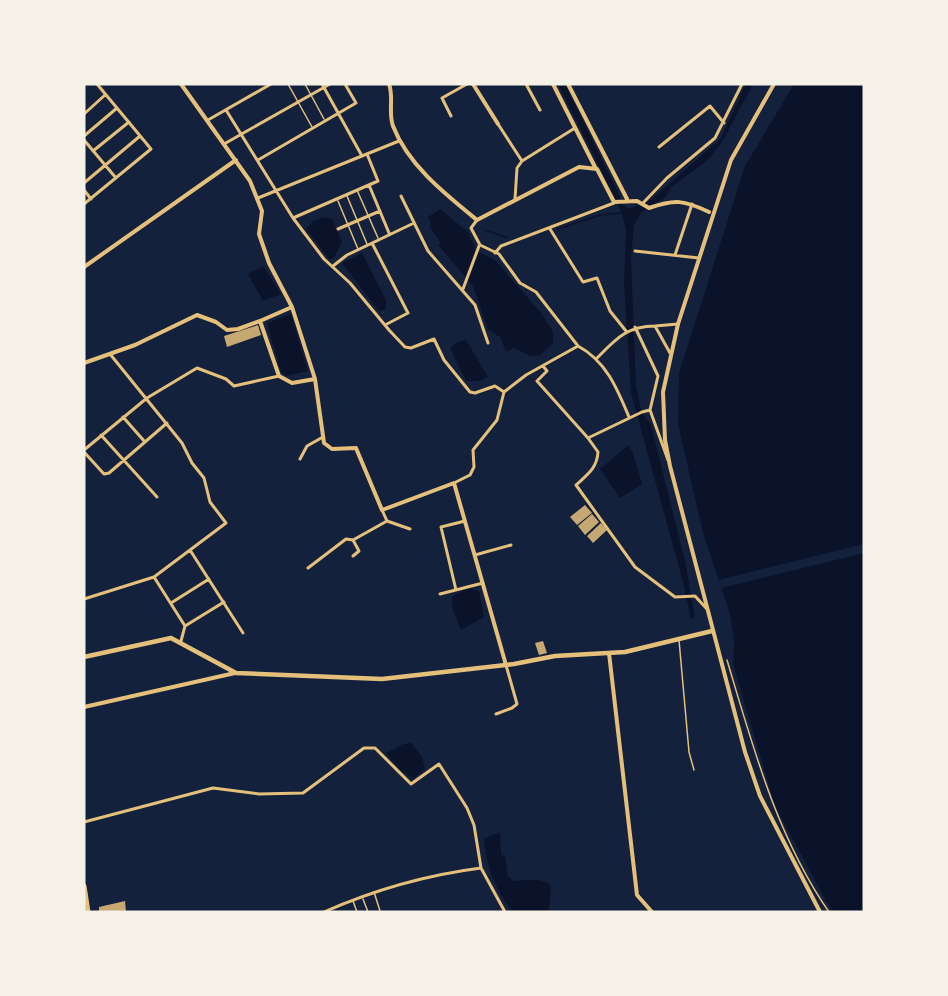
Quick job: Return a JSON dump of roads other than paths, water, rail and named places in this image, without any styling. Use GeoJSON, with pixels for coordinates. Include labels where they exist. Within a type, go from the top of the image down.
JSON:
{"type":"FeatureCollection","features":[{"type":"Feature","properties":{"kind":"main road"},"geometry":{"type":"LineString","coordinates":[[84,657],[171,638],[181,641],[236,673],[382,679],[506,665],[555,656],[609,653],[679,640],[712,631]]}},
{"type":"Feature","properties":{"kind":"main road"},"geometry":{"type":"LineString","coordinates":[[84,886],[88,912]]}},
{"type":"Feature","properties":{"kind":"street"},"geometry":{"type":"LineString","coordinates":[[84,204],[151,149],[97,84]]}},
{"type":"Feature","properties":{"kind":"street"},"geometry":{"type":"LineString","coordinates":[[181,84],[236,160],[258,198],[262,211],[259,234],[269,263],[292,306],[315,379],[324,443],[332,449],[356,448],[387,521],[410,529]]}},
{"type":"Feature","properties":{"kind":"street"},"geometry":{"type":"LineString","coordinates":[[208,120],[271,84]]}},
{"type":"Feature","properties":{"kind":"street"},"geometry":{"type":"LineString","coordinates":[[224,144],[330,84]]}},
{"type":"Feature","properties":{"kind":"street"},"geometry":{"type":"LineString","coordinates":[[258,160],[356,103],[345,84]]}},
{"type":"Feature","properties":{"kind":"street"},"geometry":{"type":"LineString","coordinates":[[389,84],[392,123],[401,140],[436,186],[477,220]]}},
{"type":"Feature","properties":{"kind":"street"},"geometry":{"type":"LineString","coordinates":[[451,116],[442,98],[467,84]]}},
{"type":"Feature","properties":{"kind":"street"},"geometry":{"type":"LineString","coordinates":[[473,84],[522,161]]}},
{"type":"Feature","properties":{"kind":"street"},"geometry":{"type":"LineString","coordinates":[[526,84],[540,110]]}},
{"type":"Feature","properties":{"kind":"street"},"geometry":{"type":"LineString","coordinates":[[553,84],[614,202]]}},
{"type":"Feature","properties":{"kind":"street"},"geometry":{"type":"LineString","coordinates":[[568,84],[627,200]]}},
{"type":"Feature","properties":{"kind":"street"},"geometry":{"type":"LineString","coordinates":[[643,203],[667,178],[715,138],[742,84]]}},
{"type":"Feature","properties":{"kind":"street"},"geometry":{"type":"LineString","coordinates":[[670,466],[663,416],[663,392],[670,353],[731,160],[774,84]]}},
{"type":"Feature","properties":{"kind":"street"},"geometry":{"type":"LineString","coordinates":[[323,86],[362,156]]}},
{"type":"Feature","properties":{"kind":"street"},"geometry":{"type":"LineString","coordinates":[[84,114],[106,95]]}},
{"type":"Feature","properties":{"kind":"street"},"geometry":{"type":"LineString","coordinates":[[659,147],[711,106],[724,123]]}},
{"type":"Feature","properties":{"kind":"street"},"geometry":{"type":"LineString","coordinates":[[84,136],[117,108]]}},
{"type":"Feature","properties":{"kind":"street"},"geometry":{"type":"LineString","coordinates":[[226,110],[293,218],[405,347],[411,348],[434,339],[444,360],[470,392],[475,393],[495,386],[504,392]]}},
{"type":"Feature","properties":{"kind":"street"},"geometry":{"type":"LineString","coordinates":[[93,151],[129,122]]}},
{"type":"Feature","properties":{"kind":"street"},"geometry":{"type":"LineString","coordinates":[[515,199],[517,168],[522,161],[548,142],[576,128]]}},
{"type":"Feature","properties":{"kind":"street"},"geometry":{"type":"LineString","coordinates":[[84,183],[141,136]]}},
{"type":"Feature","properties":{"kind":"street"},"geometry":{"type":"LineString","coordinates":[[84,140],[116,178]]}},
{"type":"Feature","properties":{"kind":"street"},"geometry":{"type":"LineString","coordinates":[[258,198],[276,189],[306,181],[401,140]]}},
{"type":"Feature","properties":{"kind":"street"},"geometry":{"type":"LineString","coordinates":[[293,218],[369,185],[378,178],[367,154]]}},
{"type":"Feature","properties":{"kind":"street"},"geometry":{"type":"LineString","coordinates":[[84,267],[236,160]]}},
{"type":"Feature","properties":{"kind":"street"},"geometry":{"type":"LineString","coordinates":[[597,169],[579,167],[477,220],[471,228],[480,245],[495,253],[520,282],[536,292],[578,346],[597,358],[617,389],[629,417]]}},
{"type":"Feature","properties":{"kind":"street"},"geometry":{"type":"LineString","coordinates":[[369,185],[389,233]]}},
{"type":"Feature","properties":{"kind":"street"},"geometry":{"type":"LineString","coordinates":[[84,190],[91,199]]}},
{"type":"Feature","properties":{"kind":"street"},"geometry":{"type":"LineString","coordinates":[[401,196],[428,251],[464,289],[475,305],[488,343]]}},
{"type":"Feature","properties":{"kind":"street"},"geometry":{"type":"LineString","coordinates":[[495,253],[501,246],[614,202],[627,200],[643,203],[649,208],[670,201],[692,204],[709,212]]}},
{"type":"Feature","properties":{"kind":"street"},"geometry":{"type":"LineString","coordinates":[[675,255],[692,204]]}},
{"type":"Feature","properties":{"kind":"street"},"geometry":{"type":"LineString","coordinates":[[338,229],[380,211]]}},
{"type":"Feature","properties":{"kind":"street"},"geometry":{"type":"LineString","coordinates":[[333,266],[389,233],[414,223]]}},
{"type":"Feature","properties":{"kind":"street"},"geometry":{"type":"LineString","coordinates":[[550,228],[583,282],[597,278],[610,311],[627,330]]}},
{"type":"Feature","properties":{"kind":"street"},"geometry":{"type":"LineString","coordinates":[[370,244],[408,313],[385,325]]}},
{"type":"Feature","properties":{"kind":"street"},"geometry":{"type":"LineString","coordinates":[[464,289],[480,245]]}},
{"type":"Feature","properties":{"kind":"street"},"geometry":{"type":"LineString","coordinates":[[635,251],[699,258]]}},
{"type":"Feature","properties":{"kind":"street"},"geometry":{"type":"LineString","coordinates":[[84,363],[144,341],[197,315],[216,322],[227,330],[238,329],[292,306]]}},
{"type":"Feature","properties":{"kind":"street"},"geometry":{"type":"LineString","coordinates":[[260,321],[279,376]]}},
{"type":"Feature","properties":{"kind":"street"},"geometry":{"type":"LineString","coordinates":[[597,358],[627,330],[634,327],[678,324]]}},
{"type":"Feature","properties":{"kind":"street"},"geometry":{"type":"LineString","coordinates":[[656,326],[670,353]]}},
{"type":"Feature","properties":{"kind":"street"},"geometry":{"type":"LineString","coordinates":[[634,327],[658,376],[650,410],[670,466],[736,725],[760,796],[820,912]]}},
{"type":"Feature","properties":{"kind":"street"},"geometry":{"type":"LineString","coordinates":[[382,510],[470,476],[474,467],[473,450],[497,420],[504,392],[543,365],[578,346]]}},
{"type":"Feature","properties":{"kind":"street"},"geometry":{"type":"LineString","coordinates":[[84,599],[154,577],[226,523],[210,502],[204,478],[167,423],[110,354]]}},
{"type":"Feature","properties":{"kind":"street"},"geometry":{"type":"LineString","coordinates":[[543,365],[547,371],[537,381],[598,452],[595,468],[576,485],[635,567],[675,597],[692,596],[706,608]]}},
{"type":"Feature","properties":{"kind":"street"},"geometry":{"type":"LineString","coordinates":[[167,423],[109,473],[104,474],[84,451],[147,398],[197,368],[226,379],[234,387],[279,376],[292,383],[315,379]]}},
{"type":"Feature","properties":{"kind":"street"},"geometry":{"type":"LineString","coordinates":[[588,438],[629,417],[650,410]]}},
{"type":"Feature","properties":{"kind":"street"},"geometry":{"type":"LineString","coordinates":[[123,417],[145,442]]}},
{"type":"Feature","properties":{"kind":"street"},"geometry":{"type":"LineString","coordinates":[[101,435],[157,497]]}},
{"type":"Feature","properties":{"kind":"street"},"geometry":{"type":"LineString","coordinates":[[300,459],[307,446],[323,437]]}},
{"type":"Feature","properties":{"kind":"street"},"geometry":{"type":"LineString","coordinates":[[454,483],[517,704],[496,714]]}},
{"type":"Feature","properties":{"kind":"street"},"geometry":{"type":"LineString","coordinates":[[308,568],[346,539],[353,540],[387,521]]}},
{"type":"Feature","properties":{"kind":"street"},"geometry":{"type":"LineString","coordinates":[[456,590],[441,527],[465,521]]}},
{"type":"Feature","properties":{"kind":"street"},"geometry":{"type":"LineString","coordinates":[[353,540],[358,551],[353,556]]}},
{"type":"Feature","properties":{"kind":"street"},"geometry":{"type":"LineString","coordinates":[[475,555],[511,545]]}},
{"type":"Feature","properties":{"kind":"street"},"geometry":{"type":"LineString","coordinates":[[190,550],[243,633]]}},
{"type":"Feature","properties":{"kind":"street"},"geometry":{"type":"LineString","coordinates":[[154,577],[185,626]]}},
{"type":"Feature","properties":{"kind":"street"},"geometry":{"type":"LineString","coordinates":[[171,603],[209,579]]}},
{"type":"Feature","properties":{"kind":"street"},"geometry":{"type":"LineString","coordinates":[[440,594],[483,583]]}},
{"type":"Feature","properties":{"kind":"street"},"geometry":{"type":"LineString","coordinates":[[181,641],[185,626],[224,602]]}},
{"type":"Feature","properties":{"kind":"street"},"geometry":{"type":"LineString","coordinates":[[609,653],[637,894],[652,912]]}},
{"type":"Feature","properties":{"kind":"street"},"geometry":{"type":"LineString","coordinates":[[84,707],[236,673]]}},
{"type":"Feature","properties":{"kind":"street"},"geometry":{"type":"LineString","coordinates":[[84,822],[213,788],[259,794],[295,795],[303,793],[364,748],[375,748],[411,784],[439,764],[467,808],[474,825],[481,868],[505,912]]}},
{"type":"Feature","properties":{"kind":"street"},"geometry":{"type":"LineString","coordinates":[[324,912],[374,891],[448,872],[481,868]]}},
{"type":"Feature","properties":{"kind":"lane"},"geometry":{"type":"LineString","coordinates":[[288,84],[312,127]]}},
{"type":"Feature","properties":{"kind":"lane"},"geometry":{"type":"LineString","coordinates":[[305,84],[325,120]]}},
{"type":"Feature","properties":{"kind":"lane"},"geometry":{"type":"LineString","coordinates":[[357,190],[378,239]]}},
{"type":"Feature","properties":{"kind":"lane"},"geometry":{"type":"LineString","coordinates":[[346,195],[370,244]]}},
{"type":"Feature","properties":{"kind":"lane"},"geometry":{"type":"LineString","coordinates":[[337,199],[359,249]]}},
{"type":"Feature","properties":{"kind":"lane"},"geometry":{"type":"LineString","coordinates":[[679,640],[689,752],[694,770]]}},
{"type":"Feature","properties":{"kind":"lane"},"geometry":{"type":"LineString","coordinates":[[374,891],[381,911]]}},
{"type":"Feature","properties":{"kind":"lane"},"geometry":{"type":"LineString","coordinates":[[362,895],[368,912]]}},
{"type":"Feature","properties":{"kind":"lane"},"geometry":{"type":"LineString","coordinates":[[352,900],[357,912]]}},
{"type":"Feature","properties":{"kind":"water"},"geometry":{"type":"Polygon","coordinates":[[[558,84],[565,84],[622,204],[629,209],[651,200],[721,138],[746,84],[753,84],[722,142],[708,160],[671,187],[667,196],[641,213],[634,225],[631,257],[636,385],[641,411],[651,425],[685,561],[695,617],[691,619],[631,393],[624,284],[626,229],[621,211],[558,84]]]}},
{"type":"Feature","properties":{"kind":"water"},"geometry":{"type":"Polygon","coordinates":[[[794,84],[864,84],[864,912],[832,912],[775,806],[733,664],[734,640],[730,614],[703,533],[678,424],[679,373],[745,166],[794,84]]]}},
{"type":"Feature","properties":{"kind":"water"},"geometry":{"type":"Polygon","coordinates":[[[440,209],[468,232],[476,251],[495,260],[542,314],[553,332],[553,343],[539,356],[530,356],[514,348],[506,352],[500,337],[488,330],[473,286],[438,245],[441,243],[429,226],[431,224],[428,217],[440,209]]]}},
{"type":"Feature","properties":{"kind":"water"},"geometry":{"type":"Polygon","coordinates":[[[323,217],[332,219],[342,242],[333,259],[329,259],[306,229],[313,221],[323,217]]]}},
{"type":"Feature","properties":{"kind":"water"},"geometry":{"type":"Polygon","coordinates":[[[362,253],[386,300],[386,309],[379,311],[342,263],[362,253]]]}},
{"type":"Feature","properties":{"kind":"water"},"geometry":{"type":"Polygon","coordinates":[[[263,266],[281,294],[263,301],[248,274],[263,266]]]}},
{"type":"Feature","properties":{"kind":"water"},"geometry":{"type":"Polygon","coordinates":[[[291,314],[308,371],[286,376],[281,372],[267,323],[291,314]]]}},
{"type":"Feature","properties":{"kind":"water"},"geometry":{"type":"Polygon","coordinates":[[[466,340],[488,377],[479,381],[466,381],[450,348],[457,342],[466,340]]]}},
{"type":"Feature","properties":{"kind":"water"},"geometry":{"type":"Polygon","coordinates":[[[628,445],[633,453],[642,484],[620,498],[600,469],[628,445]]]}},
{"type":"Feature","properties":{"kind":"water"},"geometry":{"type":"Polygon","coordinates":[[[469,588],[479,591],[484,617],[461,630],[452,608],[452,596],[469,588]]]}},
{"type":"Feature","properties":{"kind":"water"},"geometry":{"type":"Polygon","coordinates":[[[411,743],[422,757],[425,769],[413,779],[400,770],[386,753],[403,744],[411,743]]]}},
{"type":"Feature","properties":{"kind":"water"},"geometry":{"type":"Polygon","coordinates":[[[500,832],[501,855],[505,856],[508,876],[514,881],[534,880],[548,883],[551,886],[549,912],[512,912],[506,903],[496,886],[490,869],[484,839],[500,832]]]}},
{"type":"Feature","properties":{"kind":"waterway"},"geometry":{"type":"LineString","coordinates":[[558,229],[601,215],[621,213]]}},
{"type":"Feature","properties":{"kind":"waterway"},"geometry":{"type":"LineString","coordinates":[[485,230],[508,238]]}}]}
